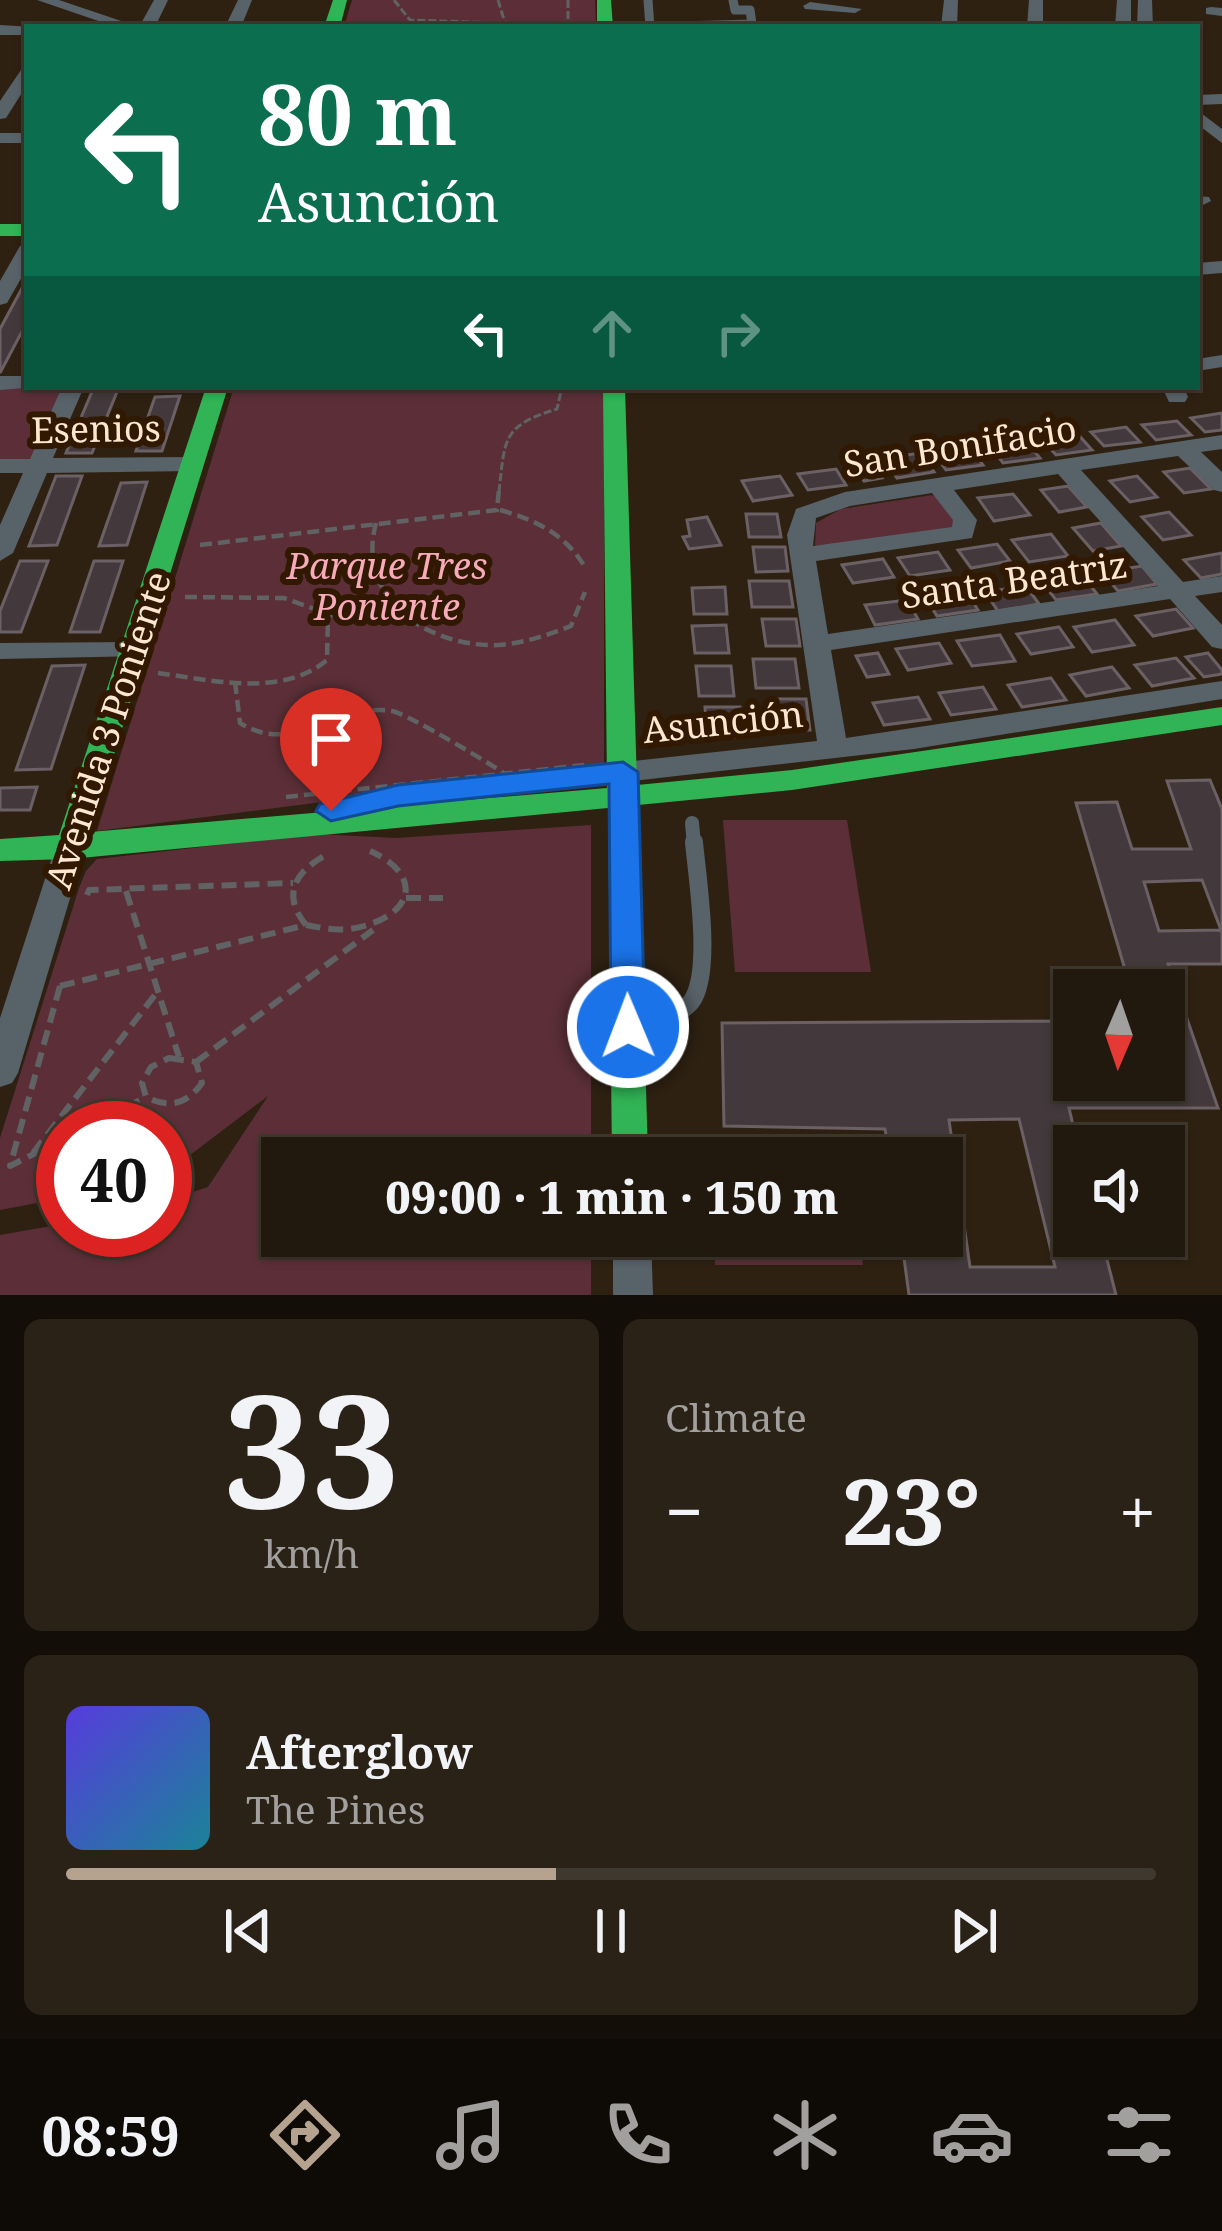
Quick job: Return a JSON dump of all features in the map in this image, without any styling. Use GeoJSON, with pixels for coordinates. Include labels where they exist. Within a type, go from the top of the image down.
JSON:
{"type":"FeatureCollection","features":[{"type":"Feature","properties":{"kind":"street"},"geometry":{"type":"LineString","coordinates":[[44,0],[73,4],[124,24]]}},
{"type":"Feature","properties":{"kind":"street"},"geometry":{"type":"LineString","coordinates":[[809,6],[856,12]]}},
{"type":"Feature","properties":{"kind":"street"},"geometry":{"type":"LineString","coordinates":[[0,114],[19,98]]}},
{"type":"Feature","properties":{"kind":"street"},"geometry":{"type":"LineString","coordinates":[[1200,112],[1222,138]]}},
{"type":"Feature","properties":{"kind":"street"},"geometry":{"type":"LineString","coordinates":[[0,299],[24,255]]}},
{"type":"Feature","properties":{"kind":"street"},"geometry":{"type":"LineString","coordinates":[[0,553],[73,390]]}},
{"type":"Feature","properties":{"kind":"street","name":"Avenida 3 Poniente"},"geometry":{"type":"LineString","coordinates":[[0,1073],[70,848],[140,659],[216,390]]}},
{"type":"Feature","properties":{"kind":"street"},"geometry":{"type":"LineString","coordinates":[[614,390],[630,1137]]}},
{"type":"Feature","properties":{"kind":"street","name":"San Bonifacio"},"geometry":{"type":"LineString","coordinates":[[802,555],[799,527],[813,509],[845,499],[1222,442]]}},
{"type":"Feature","properties":{"kind":"street"},"geometry":{"type":"LineString","coordinates":[[1183,448],[1222,485]]}},
{"type":"Feature","properties":{"kind":"street","name":"Esenios"},"geometry":{"type":"LineString","coordinates":[[0,466],[192,464]]}},
{"type":"Feature","properties":{"kind":"street"},"geometry":{"type":"LineString","coordinates":[[1064,466],[1222,641]]}},
{"type":"Feature","properties":{"kind":"street"},"geometry":{"type":"LineString","coordinates":[[833,749],[802,555],[963,533],[968,526],[965,520],[938,484]]}},
{"type":"Feature","properties":{"kind":"street","name":"Santa Beatriz"},"geometry":{"type":"LineString","coordinates":[[817,644],[1222,584]]}},
{"type":"Feature","properties":{"kind":"street"},"geometry":{"type":"LineString","coordinates":[[0,651],[140,659]]}},
{"type":"Feature","properties":{"kind":"street","name":"Asunción"},"geometry":{"type":"LineString","coordinates":[[0,850],[233,833],[624,785],[1222,690]]}},
{"type":"Feature","properties":{"kind":"street","name":"Asunción"},"geometry":{"type":"LineString","coordinates":[[233,833],[398,796],[511,778],[624,785],[935,763],[1222,716]]}},
{"type":"Feature","properties":{"kind":"street"},"geometry":{"type":"LineString","coordinates":[[632,1257],[633,1295]]}},
{"type":"Feature","properties":{"kind":"lane"},"geometry":{"type":"LineString","coordinates":[[733,0],[735,10],[749,10],[752,24]]}},
{"type":"Feature","properties":{"kind":"lane"},"geometry":{"type":"LineString","coordinates":[[628,1027],[680,1010],[695,993],[699,962],[692,824]]}},
{"type":"Feature","properties":{"kind":"path"},"geometry":{"type":"LineString","coordinates":[[394,0],[415,24]]}},
{"type":"Feature","properties":{"kind":"path"},"geometry":{"type":"LineString","coordinates":[[499,0],[505,23]]}},
{"type":"Feature","properties":{"kind":"path"},"geometry":{"type":"LineString","coordinates":[[500,24],[520,24]]}},
{"type":"Feature","properties":{"kind":"path"},"geometry":{"type":"LineString","coordinates":[[497,510],[505,438],[522,420],[557,409],[561,390]]}},
{"type":"Feature","properties":{"kind":"path"},"geometry":{"type":"LineString","coordinates":[[192,545],[497,510],[545,527],[575,549],[586,568],[586,587],[571,626],[530,641],[464,644],[443,638],[396,608],[370,569],[376,524]]}},
{"type":"Feature","properties":{"kind":"path"},"geometry":{"type":"LineString","coordinates":[[176,597],[269,597],[346,619],[396,608]]}},
{"type":"Feature","properties":{"kind":"path"},"geometry":{"type":"LineString","coordinates":[[140,659],[156,673],[235,682],[288,680],[322,668],[327,660],[328,614]]}},
{"type":"Feature","properties":{"kind":"path"},"geometry":{"type":"LineString","coordinates":[[140,659],[156,673]]}},
{"type":"Feature","properties":{"kind":"path"},"geometry":{"type":"LineString","coordinates":[[235,682],[240,723],[256,734],[299,734],[389,710],[477,753],[511,778]]}},
{"type":"Feature","properties":{"kind":"path"},"geometry":{"type":"LineString","coordinates":[[268,799],[511,778],[585,765]]}},
{"type":"Feature","properties":{"kind":"path"},"geometry":{"type":"LineString","coordinates":[[196,1062],[382,923],[405,898],[403,871],[392,860],[358,849]]}},
{"type":"Feature","properties":{"kind":"path"},"geometry":{"type":"LineString","coordinates":[[306,925],[291,904],[293,883],[305,866],[339,851]]}},
{"type":"Feature","properties":{"kind":"path"},"geometry":{"type":"LineString","coordinates":[[83,909],[88,890],[293,883]]}},
{"type":"Feature","properties":{"kind":"path"},"geometry":{"type":"LineString","coordinates":[[124,888],[179,1057]]}},
{"type":"Feature","properties":{"kind":"path"},"geometry":{"type":"LineString","coordinates":[[405,898],[443,898]]}},
{"type":"Feature","properties":{"kind":"path"},"geometry":{"type":"LineString","coordinates":[[60,986],[306,925],[345,933],[382,923]]}},
{"type":"Feature","properties":{"kind":"path"},"geometry":{"type":"LineString","coordinates":[[36,1152],[10,1166],[66,967]]}},
{"type":"Feature","properties":{"kind":"path"},"geometry":{"type":"LineString","coordinates":[[31,1155],[158,992]]}},
{"type":"Feature","properties":{"kind":"path"},"geometry":{"type":"LineString","coordinates":[[179,1057],[196,1062],[202,1083],[191,1097],[162,1105],[142,1091],[145,1074],[159,1061],[179,1057]]}},
{"type":"Feature","properties":{"kind":"path"},"geometry":{"type":"LineString","coordinates":[[138,1101],[146,1097]]}},
{"type":"Feature","properties":{"kind":"green space"},"geometry":{"type":"Polygon","coordinates":[[[352,0],[595,0],[596,24],[345,24],[352,0]]]}},
{"type":"Feature","properties":{"kind":"green space"},"geometry":{"type":"Polygon","coordinates":[[[0,387],[68,390],[37,461],[0,461],[0,387]]]}},
{"type":"Feature","properties":{"kind":"green space","name":"Parque Tres Poniente"},"geometry":{"type":"Polygon","coordinates":[[[233,390],[604,390],[604,766],[97,831],[233,390]]]}},
{"type":"Feature","properties":{"kind":"green space"},"geometry":{"type":"Polygon","coordinates":[[[932,495],[943,500],[961,525],[952,532],[828,548],[815,545],[816,523],[841,509],[932,495]]]}},
{"type":"Feature","properties":{"kind":"green space"},"geometry":{"type":"Polygon","coordinates":[[[723,820],[847,820],[871,972],[735,972],[723,820]]]}},
{"type":"Feature","properties":{"kind":"green space"},"geometry":{"type":"Polygon","coordinates":[[[591,825],[591,1137],[261,1137],[261,1257],[591,1257],[591,1295],[0,1295],[0,1235],[36,1229],[36,1257],[192,1257],[192,1192],[208,1187],[268,1096],[192,1154],[192,1101],[36,1101],[36,1203],[0,1210],[0,1138],[86,871],[97,859],[316,834],[396,838],[591,825]]]}},
{"type":"Feature","properties":{"kind":"green space"},"geometry":{"type":"Polygon","coordinates":[[[714,1257],[862,1257],[863,1265],[715,1265],[714,1257]]]}},
{"type":"Feature","properties":{"kind":"building"},"geometry":{"type":"Polygon","coordinates":[[[24,285],[24,328],[0,373],[0,329],[24,285]]]}},
{"type":"Feature","properties":{"kind":"building"},"geometry":{"type":"Polygon","coordinates":[[[93,390],[118,390],[92,453],[66,453],[93,390]]]}},
{"type":"Feature","properties":{"kind":"building"},"geometry":{"type":"Polygon","coordinates":[[[180,396],[162,451],[136,451],[155,397],[180,396]]]}},
{"type":"Feature","properties":{"kind":"building"},"geometry":{"type":"Polygon","coordinates":[[[1222,413],[1222,430],[1205,432],[1191,418],[1222,413]]]}},
{"type":"Feature","properties":{"kind":"building"},"geometry":{"type":"Polygon","coordinates":[[[1177,421],[1191,435],[1156,440],[1142,425],[1177,421]]]}},
{"type":"Feature","properties":{"kind":"building"},"geometry":{"type":"Polygon","coordinates":[[[1126,427],[1140,442],[1104,446],[1091,432],[1126,427]]]}},
{"type":"Feature","properties":{"kind":"building"},"geometry":{"type":"Polygon","coordinates":[[[1076,432],[1092,450],[1056,455],[1040,437],[1076,432]]]}},
{"type":"Feature","properties":{"kind":"building"},"geometry":{"type":"Polygon","coordinates":[[[1027,442],[1040,458],[1003,463],[991,447],[1027,442]]]}},
{"type":"Feature","properties":{"kind":"building"},"geometry":{"type":"Polygon","coordinates":[[[969,447],[983,465],[946,470],[932,451],[969,447]]]}},
{"type":"Feature","properties":{"kind":"building"},"geometry":{"type":"Polygon","coordinates":[[[921,453],[934,472],[897,478],[884,458],[921,453]]]}},
{"type":"Feature","properties":{"kind":"building"},"geometry":{"type":"Polygon","coordinates":[[[872,463],[882,478],[864,481],[853,465],[872,463]]]}},
{"type":"Feature","properties":{"kind":"building"},"geometry":{"type":"Polygon","coordinates":[[[1190,468],[1211,489],[1184,493],[1164,472],[1190,468]]]}},
{"type":"Feature","properties":{"kind":"building"},"geometry":{"type":"Polygon","coordinates":[[[836,469],[846,485],[808,490],[798,474],[836,469]]]}},
{"type":"Feature","properties":{"kind":"building"},"geometry":{"type":"Polygon","coordinates":[[[56,476],[82,476],[57,545],[29,546],[56,476]]]}},
{"type":"Feature","properties":{"kind":"building"},"geometry":{"type":"Polygon","coordinates":[[[780,476],[792,495],[753,501],[742,481],[780,476]]]}},
{"type":"Feature","properties":{"kind":"building"},"geometry":{"type":"Polygon","coordinates":[[[1137,476],[1157,497],[1130,502],[1110,481],[1137,476]]]}},
{"type":"Feature","properties":{"kind":"building"},"geometry":{"type":"Polygon","coordinates":[[[147,482],[127,545],[99,546],[121,483],[147,482]]]}},
{"type":"Feature","properties":{"kind":"building"},"geometry":{"type":"Polygon","coordinates":[[[1068,486],[1087,507],[1059,512],[1041,490],[1068,486]]]}},
{"type":"Feature","properties":{"kind":"building"},"geometry":{"type":"Polygon","coordinates":[[[1013,494],[1030,515],[994,521],[978,498],[1013,494]]]}},
{"type":"Feature","properties":{"kind":"building"},"geometry":{"type":"Polygon","coordinates":[[[1169,512],[1191,535],[1163,540],[1142,517],[1169,512]]]}},
{"type":"Feature","properties":{"kind":"building"},"geometry":{"type":"Polygon","coordinates":[[[746,514],[777,514],[781,537],[749,537],[746,514]]]}},
{"type":"Feature","properties":{"kind":"building"},"geometry":{"type":"Polygon","coordinates":[[[707,517],[721,545],[689,549],[683,537],[690,536],[687,520],[707,517]]]}},
{"type":"Feature","properties":{"kind":"building"},"geometry":{"type":"Polygon","coordinates":[[[1101,523],[1121,546],[1093,551],[1073,528],[1101,523]]]}},
{"type":"Feature","properties":{"kind":"building"},"geometry":{"type":"Polygon","coordinates":[[[1051,534],[1068,556],[1029,562],[1012,540],[1051,534]]]}},
{"type":"Feature","properties":{"kind":"building"},"geometry":{"type":"Polygon","coordinates":[[[997,544],[1010,561],[971,568],[958,550],[997,544]]]}},
{"type":"Feature","properties":{"kind":"building"},"geometry":{"type":"Polygon","coordinates":[[[753,547],[785,547],[788,571],[756,572],[753,547]]]}},
{"type":"Feature","properties":{"kind":"building"},"geometry":{"type":"Polygon","coordinates":[[[938,552],[950,570],[910,576],[898,558],[938,552]]]}},
{"type":"Feature","properties":{"kind":"building"},"geometry":{"type":"Polygon","coordinates":[[[1222,553],[1222,574],[1201,578],[1184,560],[1222,553]]]}},
{"type":"Feature","properties":{"kind":"building"},"geometry":{"type":"Polygon","coordinates":[[[883,559],[894,577],[853,583],[842,565],[883,559]]]}},
{"type":"Feature","properties":{"kind":"building"},"geometry":{"type":"Polygon","coordinates":[[[20,561],[48,561],[21,632],[0,632],[0,611],[20,561]]]}},
{"type":"Feature","properties":{"kind":"building"},"geometry":{"type":"Polygon","coordinates":[[[94,561],[123,561],[100,632],[70,632],[94,561]]]}},
{"type":"Feature","properties":{"kind":"building"},"geometry":{"type":"Polygon","coordinates":[[[1142,566],[1157,584],[1118,591],[1102,572],[1142,566]]]}},
{"type":"Feature","properties":{"kind":"building"},"geometry":{"type":"Polygon","coordinates":[[[1082,575],[1097,594],[1056,600],[1042,582],[1082,575]]]}},
{"type":"Feature","properties":{"kind":"building"},"geometry":{"type":"Polygon","coordinates":[[[749,581],[789,581],[793,607],[752,607],[749,581]]]}},
{"type":"Feature","properties":{"kind":"building"},"geometry":{"type":"Polygon","coordinates":[[[1026,586],[1039,604],[998,611],[985,592],[1026,586]]]}},
{"type":"Feature","properties":{"kind":"building"},"geometry":{"type":"Polygon","coordinates":[[[725,587],[727,614],[694,614],[692,588],[725,587]]]}},
{"type":"Feature","properties":{"kind":"building"},"geometry":{"type":"Polygon","coordinates":[[[966,591],[978,610],[937,616],[925,597],[966,591]]]}},
{"type":"Feature","properties":{"kind":"building"},"geometry":{"type":"Polygon","coordinates":[[[907,600],[918,619],[875,625],[865,605],[907,600]]]}},
{"type":"Feature","properties":{"kind":"building"},"geometry":{"type":"Polygon","coordinates":[[[1176,609],[1193,628],[1153,636],[1136,616],[1176,609]]]}},
{"type":"Feature","properties":{"kind":"building"},"geometry":{"type":"Polygon","coordinates":[[[762,619],[796,619],[800,646],[766,646],[762,619]]]}},
{"type":"Feature","properties":{"kind":"building"},"geometry":{"type":"Polygon","coordinates":[[[1115,620],[1134,645],[1092,652],[1074,627],[1115,620]]]}},
{"type":"Feature","properties":{"kind":"building"},"geometry":{"type":"Polygon","coordinates":[[[726,625],[729,653],[695,653],[692,626],[726,625]]]}},
{"type":"Feature","properties":{"kind":"building"},"geometry":{"type":"Polygon","coordinates":[[[1059,627],[1073,647],[1031,654],[1017,634],[1059,627]]]}},
{"type":"Feature","properties":{"kind":"building"},"geometry":{"type":"Polygon","coordinates":[[[1000,635],[1015,661],[972,666],[957,641],[1000,635]]]}},
{"type":"Feature","properties":{"kind":"building"},"geometry":{"type":"Polygon","coordinates":[[[939,643],[951,663],[908,670],[896,649],[939,643]]]}},
{"type":"Feature","properties":{"kind":"building"},"geometry":{"type":"Polygon","coordinates":[[[878,653],[889,674],[867,677],[856,656],[878,653]]]}},
{"type":"Feature","properties":{"kind":"building"},"geometry":{"type":"Polygon","coordinates":[[[1208,653],[1222,674],[1204,677],[1186,657],[1208,653]]]}},
{"type":"Feature","properties":{"kind":"building"},"geometry":{"type":"Polygon","coordinates":[[[1176,658],[1194,678],[1152,686],[1135,665],[1176,658]]]}},
{"type":"Feature","properties":{"kind":"building"},"geometry":{"type":"Polygon","coordinates":[[[753,659],[795,659],[799,688],[756,688],[753,659]]]}},
{"type":"Feature","properties":{"kind":"building"},"geometry":{"type":"Polygon","coordinates":[[[85,665],[51,769],[16,770],[52,666],[85,665]]]}},
{"type":"Feature","properties":{"kind":"building"},"geometry":{"type":"Polygon","coordinates":[[[696,666],[731,666],[734,696],[699,696],[696,666]]]}},
{"type":"Feature","properties":{"kind":"building"},"geometry":{"type":"Polygon","coordinates":[[[1112,667],[1129,688],[1086,696],[1070,675],[1112,667]]]}},
{"type":"Feature","properties":{"kind":"building"},"geometry":{"type":"Polygon","coordinates":[[[1051,678],[1066,700],[1022,707],[1008,685],[1051,678]]]}},
{"type":"Feature","properties":{"kind":"building"},"geometry":{"type":"Polygon","coordinates":[[[983,687],[996,709],[951,715],[939,693],[983,687]]]}},
{"type":"Feature","properties":{"kind":"building"},"geometry":{"type":"Polygon","coordinates":[[[918,697],[930,719],[884,725],[873,703],[918,697]]]}},
{"type":"Feature","properties":{"kind":"building"},"geometry":{"type":"Polygon","coordinates":[[[771,699],[806,699],[810,730],[774,730],[771,699]]]}},
{"type":"Feature","properties":{"kind":"building"},"geometry":{"type":"Polygon","coordinates":[[[705,707],[740,707],[743,737],[707,738],[705,707]]]}},
{"type":"Feature","properties":{"kind":"building"},"geometry":{"type":"Polygon","coordinates":[[[1210,780],[1222,809],[1222,964],[1125,969],[1076,803],[1117,802],[1132,849],[1191,849],[1167,781],[1210,780]],[[1202,880],[1144,882],[1159,931],[1221,930],[1202,880]]]}},
{"type":"Feature","properties":{"kind":"building"},"geometry":{"type":"Polygon","coordinates":[[[37,787],[30,810],[0,810],[0,788],[37,787]]]}},
{"type":"Feature","properties":{"kind":"building"},"geometry":{"type":"Polygon","coordinates":[[[1185,1013],[1218,1108],[1069,1108],[1073,1125],[1053,1125],[1053,1257],[1106,1257],[1116,1295],[909,1295],[904,1257],[963,1257],[963,1218],[970,1267],[1055,1267],[1019,1119],[949,1120],[951,1137],[886,1137],[885,1129],[724,1126],[722,1023],[1053,1021],[1053,1101],[1185,1101],[1185,1013]]]}},
{"type":"Feature","properties":{"kind":"traffic: fast"},"geometry":{"type":"LineString","coordinates":[[333,24],[340,0]]}},
{"type":"Feature","properties":{"kind":"traffic: fast"},"geometry":{"type":"LineString","coordinates":[[604,0],[605,24]]}},
{"type":"Feature","properties":{"kind":"traffic: fast"},"geometry":{"type":"LineString","coordinates":[[0,230],[24,230]]}},
{"type":"Feature","properties":{"kind":"traffic: fast"},"geometry":{"type":"LineString","coordinates":[[70,848],[216,390]]}},
{"type":"Feature","properties":{"kind":"traffic: fast"},"geometry":{"type":"LineString","coordinates":[[614,390],[630,1137]]}},
{"type":"Feature","properties":{"kind":"traffic: fast"},"geometry":{"type":"LineString","coordinates":[[0,850],[359,823],[792,780],[1222,716]]}},
{"type":"Feature","properties":{"kind":"route"},"geometry":{"type":"LineString","coordinates":[[331,811],[398,796],[623,772],[628,1027]]}}]}
